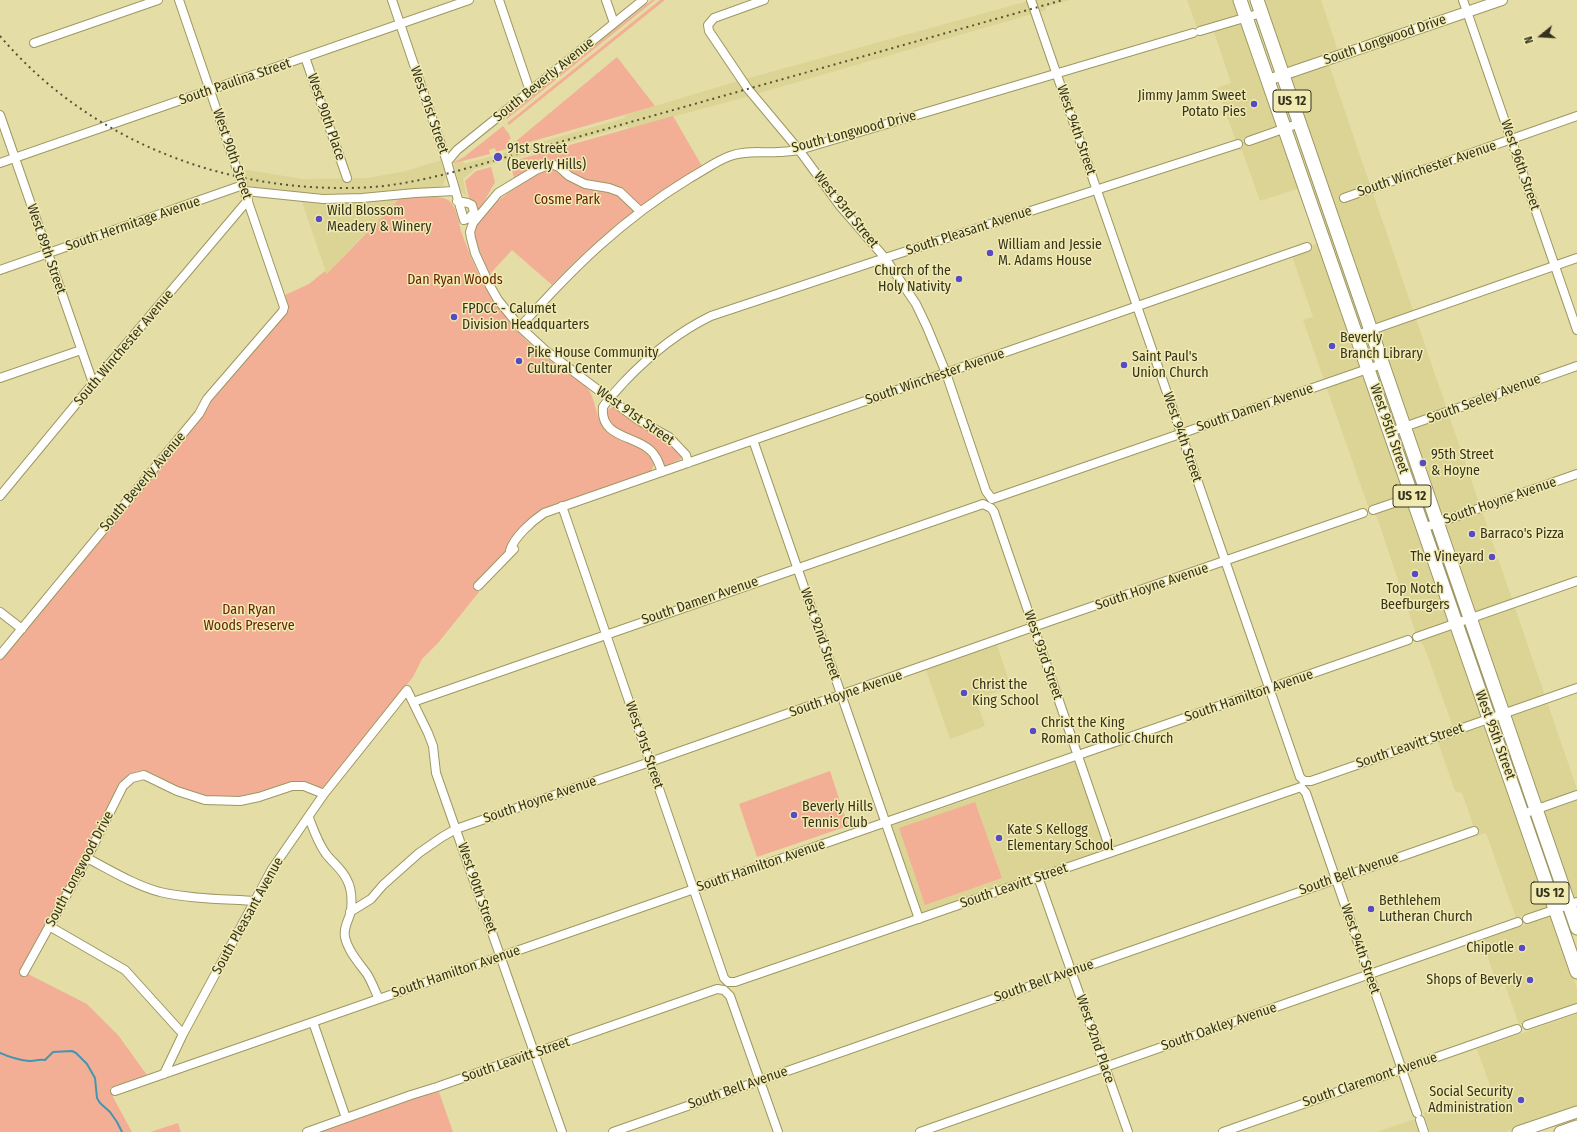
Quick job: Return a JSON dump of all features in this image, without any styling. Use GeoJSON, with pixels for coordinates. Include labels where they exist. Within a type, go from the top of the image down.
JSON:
{"type":"FeatureCollection","features":[{"type":"Feature","properties":{"kind":"main road","name":"West 95th Street"},"geometry":{"type":"LineString","coordinates":[[1240,0],[1357,334],[1489,719],[1529,811],[1573,903],[1577,928]]}},
{"type":"Feature","properties":{"kind":"main road","name":"West 95th Street"},"geometry":{"type":"LineString","coordinates":[[1257,0],[1502,714],[1556,909],[1577,972]]}},
{"type":"Feature","properties":{"kind":"main road"},"geometry":{"type":"LineString","coordinates":[[1518,1132],[1577,1112]]}},
{"type":"Feature","properties":{"kind":"main road"},"geometry":{"type":"LineString","coordinates":[[1560,1132],[1577,1126]]}},
{"type":"Feature","properties":{"kind":"street"},"geometry":{"type":"LineString","coordinates":[[34,43],[158,0]]}},
{"type":"Feature","properties":{"kind":"street","name":"West 90th Street"},"geometry":{"type":"LineString","coordinates":[[179,0],[284,308]]}},
{"type":"Feature","properties":{"kind":"street","name":"West 91st Street"},"geometry":{"type":"LineString","coordinates":[[392,0],[447,162],[457,201],[464,220],[472,215],[474,209],[472,205],[457,201]]}},
{"type":"Feature","properties":{"kind":"street","name":"South Paulina Street"},"geometry":{"type":"LineString","coordinates":[[0,163],[469,0]]}},
{"type":"Feature","properties":{"kind":"street"},"geometry":{"type":"LineString","coordinates":[[499,0],[530,91]]}},
{"type":"Feature","properties":{"kind":"street"},"geometry":{"type":"LineString","coordinates":[[606,0],[614,23]]}},
{"type":"Feature","properties":{"kind":"street","name":"South Beverly Avenue"},"geometry":{"type":"LineString","coordinates":[[447,162],[457,150],[643,0]]}},
{"type":"Feature","properties":{"kind":"street","name":"West 93rd Street"},"geometry":{"type":"LineString","coordinates":[[764,0],[714,18],[708,25],[713,38],[746,86],[799,150],[840,206],[885,258],[916,304],[928,327],[946,373],[1111,852]]}},
{"type":"Feature","properties":{"kind":"street","name":"West 94th Street"},"geometry":{"type":"LineString","coordinates":[[1031,0],[1269,688],[1300,776],[1305,785],[1424,1132]]}},
{"type":"Feature","properties":{"kind":"street","name":"West 96th Street"},"geometry":{"type":"LineString","coordinates":[[1463,0],[1577,330]]}},
{"type":"Feature","properties":{"kind":"street","name":"South Longwood Drive"},"geometry":{"type":"LineString","coordinates":[[1268,80],[1502,0]]}},
{"type":"Feature","properties":{"kind":"street","name":"South Longwood Drive"},"geometry":{"type":"LineString","coordinates":[[520,327],[585,258],[640,211],[672,189],[730,156],[746,152],[779,152],[799,150],[1261,13]]}},
{"type":"Feature","properties":{"kind":"street","name":"West 90th Place"},"geometry":{"type":"LineString","coordinates":[[305,57],[347,178]]}},
{"type":"Feature","properties":{"kind":"street","name":"West 89th Street"},"geometry":{"type":"LineString","coordinates":[[0,115],[93,384]]}},
{"type":"Feature","properties":{"kind":"street","name":"South Winchester Avenue"},"geometry":{"type":"LineString","coordinates":[[1344,198],[1577,116]]}},
{"type":"Feature","properties":{"kind":"street"},"geometry":{"type":"LineString","coordinates":[[1249,141],[1300,123]]}},
{"type":"Feature","properties":{"kind":"street","name":"South Pleasant Avenue"},"geometry":{"type":"LineString","coordinates":[[609,398],[640,365],[669,341],[698,322],[711,316],[1238,144]]}},
{"type":"Feature","properties":{"kind":"street","name":"West 91st Street"},"geometry":{"type":"LineString","coordinates":[[640,211],[620,192],[609,188],[585,184],[569,176],[554,165],[548,165],[536,170],[498,193],[473,223],[470,232],[475,253],[498,300],[520,327],[545,350],[638,420],[669,437],[686,455],[688,463]]}},
{"type":"Feature","properties":{"kind":"street","name":"South Hermitage Avenue"},"geometry":{"type":"LineString","coordinates":[[0,270],[244,188],[323,199],[353,199],[414,193],[455,191]]}},
{"type":"Feature","properties":{"kind":"street","name":"South Winchester Avenue"},"geometry":{"type":"LineString","coordinates":[[0,496],[248,200]]}},
{"type":"Feature","properties":{"kind":"street","name":"South Winchester Avenue"},"geometry":{"type":"LineString","coordinates":[[562,506],[1307,247]]}},
{"type":"Feature","properties":{"kind":"street"},"geometry":{"type":"LineString","coordinates":[[1357,334],[1577,258]]}},
{"type":"Feature","properties":{"kind":"street","name":"South Beverly Avenue"},"geometry":{"type":"LineString","coordinates":[[0,655],[199,414],[207,399],[284,308]]}},
{"type":"Feature","properties":{"kind":"street"},"geometry":{"type":"LineString","coordinates":[[0,378],[81,350]]}},
{"type":"Feature","properties":{"kind":"street","name":"South Damen Avenue"},"geometry":{"type":"LineString","coordinates":[[413,702],[1382,364]]}},
{"type":"Feature","properties":{"kind":"street","name":"South Seeley Avenue"},"geometry":{"type":"LineString","coordinates":[[1390,432],[1577,366]]}},
{"type":"Feature","properties":{"kind":"street"},"geometry":{"type":"LineString","coordinates":[[609,398],[603,407],[602,412],[609,427],[618,434],[643,444],[652,450],[657,458],[662,472]]}},
{"type":"Feature","properties":{"kind":"street","name":"West 92nd Street"},"geometry":{"type":"LineString","coordinates":[[753,440],[919,919]]}},
{"type":"Feature","properties":{"kind":"street","name":"South Hoyne Avenue"},"geometry":{"type":"LineString","coordinates":[[1423,528],[1577,474]]}},
{"type":"Feature","properties":{"kind":"street"},"geometry":{"type":"LineString","coordinates":[[0,488],[10,484]]}},
{"type":"Feature","properties":{"kind":"street"},"geometry":{"type":"LineString","coordinates":[[1373,510],[1426,492]]}},
{"type":"Feature","properties":{"kind":"street"},"geometry":{"type":"LineString","coordinates":[[478,586],[510,551],[516,548],[525,530],[536,518],[562,506]]}},
{"type":"Feature","properties":{"kind":"street","name":"West 91st Street"},"geometry":{"type":"LineString","coordinates":[[562,506],[724,978],[728,982]]}},
{"type":"Feature","properties":{"kind":"street","name":"South Hoyne Avenue"},"geometry":{"type":"LineString","coordinates":[[350,912],[371,900],[382,885],[419,853],[456,829],[1363,513]]}},
{"type":"Feature","properties":{"kind":"street"},"geometry":{"type":"LineString","coordinates":[[1417,636],[1577,581]]}},
{"type":"Feature","properties":{"kind":"street"},"geometry":{"type":"LineString","coordinates":[[0,612],[22,629]]}},
{"type":"Feature","properties":{"kind":"street","name":"South Hamilton Avenue"},"geometry":{"type":"LineString","coordinates":[[115,1091],[1408,640]]}},
{"type":"Feature","properties":{"kind":"street","name":"South Leavitt Street"},"geometry":{"type":"LineString","coordinates":[[728,982],[735,982],[919,919],[1305,785],[1577,688]]}},
{"type":"Feature","properties":{"kind":"street","name":"West 90th Street"},"geometry":{"type":"LineString","coordinates":[[407,690],[433,746],[436,773],[562,1132]]}},
{"type":"Feature","properties":{"kind":"street","name":"South Pleasant Avenue"},"geometry":{"type":"LineString","coordinates":[[164,1074],[183,1034],[272,869],[324,794],[407,690]]}},
{"type":"Feature","properties":{"kind":"street","name":"South Longwood Drive"},"geometry":{"type":"LineString","coordinates":[[24,972],[87,858],[123,786],[132,778],[144,775],[154,778],[177,791],[205,800],[240,801],[259,797],[292,786],[304,786],[324,794]]}},
{"type":"Feature","properties":{"kind":"street"},"geometry":{"type":"LineString","coordinates":[[1529,811],[1577,795]]}},
{"type":"Feature","properties":{"kind":"street"},"geometry":{"type":"LineString","coordinates":[[308,818],[320,845],[327,856],[341,870],[348,881],[352,897],[345,930],[347,945],[368,975],[379,999]]}},
{"type":"Feature","properties":{"kind":"street","name":"South Bell Avenue"},"geometry":{"type":"LineString","coordinates":[[613,1132],[1474,831]]}},
{"type":"Feature","properties":{"kind":"street"},"geometry":{"type":"LineString","coordinates":[[87,858],[139,884],[160,892],[255,901]]}},
{"type":"Feature","properties":{"kind":"street","name":"West 92nd Place"},"geometry":{"type":"LineString","coordinates":[[1038,877],[1128,1132]]}},
{"type":"Feature","properties":{"kind":"street"},"geometry":{"type":"LineString","coordinates":[[1527,919],[1573,903]]}},
{"type":"Feature","properties":{"kind":"street","name":"South Oakley Avenue"},"geometry":{"type":"LineString","coordinates":[[920,1132],[1518,922]]}},
{"type":"Feature","properties":{"kind":"street"},"geometry":{"type":"LineString","coordinates":[[49,926],[125,970],[183,1034]]}},
{"type":"Feature","properties":{"kind":"street","name":"South Leavitt Street"},"geometry":{"type":"LineString","coordinates":[[306,1132],[717,989],[724,990],[730,996],[760,1081]]}},
{"type":"Feature","properties":{"kind":"street"},"geometry":{"type":"LineString","coordinates":[[1527,1025],[1577,1008]]}},
{"type":"Feature","properties":{"kind":"street"},"geometry":{"type":"LineString","coordinates":[[313,1022],[346,1118]]}},
{"type":"Feature","properties":{"kind":"street","name":"South Claremont Avenue"},"geometry":{"type":"LineString","coordinates":[[1223,1132],[1517,1029]]}},
{"type":"Feature","properties":{"kind":"street"},"geometry":{"type":"LineString","coordinates":[[760,1081],[778,1132]]}},
{"type":"Feature","properties":{"kind":"shaded area"},"geometry":{"type":"Polygon","coordinates":[[[1032,0],[1070,0],[1046,7],[1046,10],[749,96],[628,129],[627,126],[475,169],[463,179],[467,197],[460,190],[454,163],[463,161],[464,164],[625,118],[625,115],[738,81],[1032,0]]]}},
{"type":"Feature","properties":{"kind":"shaded area"},"geometry":{"type":"Polygon","coordinates":[[[1187,0],[1236,0],[1300,188],[1260,201],[1242,150],[1239,150],[1217,88],[1231,83],[1214,32],[1200,36],[1187,0]]]}},
{"type":"Feature","properties":{"kind":"shaded area"},"geometry":{"type":"Polygon","coordinates":[[[1260,0],[1321,0],[1338,51],[1326,56],[1577,789],[1577,916],[1260,0]]]}},
{"type":"Feature","properties":{"kind":"shaded area"},"geometry":{"type":"Polygon","coordinates":[[[442,160],[446,173],[443,185],[439,187],[354,194],[291,193],[248,186],[241,169],[303,179],[367,178],[402,172],[442,160]]]}},
{"type":"Feature","properties":{"kind":"shaded area"},"geometry":{"type":"Polygon","coordinates":[[[400,198],[347,252],[327,275],[302,202],[360,203],[400,198]]]}},
{"type":"Feature","properties":{"kind":"shaded area"},"geometry":{"type":"Polygon","coordinates":[[[1320,243],[1483,717],[1453,727],[1424,646],[1417,637],[1378,520],[1373,510],[1368,506],[1303,320],[1313,317],[1291,253],[1320,243]]]}},
{"type":"Feature","properties":{"kind":"shaded area","name":"Christ the King School"},"geometry":{"type":"Polygon","coordinates":[[[997,645],[1011,687],[976,699],[985,726],[950,739],[926,670],[997,645]]]}},
{"type":"Feature","properties":{"kind":"shaded area"},"geometry":{"type":"Polygon","coordinates":[[[1486,724],[1549,907],[1516,918],[1486,833],[1477,836],[1462,793],[1455,791],[1438,742],[1486,724]]]}},
{"type":"Feature","properties":{"kind":"shaded area","name":"Kate S Kellogg Elementary School"},"geometry":{"type":"Polygon","coordinates":[[[1075,762],[1105,849],[922,913],[892,826],[1075,762]]]}},
{"type":"Feature","properties":{"kind":"shaded area","name":"Shops of Beverly"},"geometry":{"type":"Polygon","coordinates":[[[1552,915],[1577,988],[1577,1004],[1519,1025],[1505,985],[1498,987],[1482,940],[1552,915]]]}},
{"type":"Feature","properties":{"kind":"shaded area"},"geometry":{"type":"Polygon","coordinates":[[[1577,1014],[1577,1106],[1505,1132],[1430,1132],[1423,1113],[1491,1089],[1477,1049],[1577,1014]]]}},
{"type":"Feature","properties":{"kind":"shaded area"},"geometry":{"type":"Polygon","coordinates":[[[1415,1119],[1419,1132],[1377,1132],[1415,1119]]]}},
{"type":"Feature","properties":{"kind":"green space"},"geometry":{"type":"Polygon","coordinates":[[[652,0],[655,0],[507,119],[506,117],[652,0]]]}},
{"type":"Feature","properties":{"kind":"green space"},"geometry":{"type":"Polygon","coordinates":[[[660,0],[665,0],[509,125],[507,123],[660,0]]]}},
{"type":"Feature","properties":{"kind":"green space"},"geometry":{"type":"Polygon","coordinates":[[[617,57],[655,106],[516,146],[515,142],[617,57]]]}},
{"type":"Feature","properties":{"kind":"green space","name":"Cosme Park"},"geometry":{"type":"Polygon","coordinates":[[[673,116],[702,166],[661,192],[622,220],[586,251],[552,285],[512,250],[490,274],[477,250],[473,234],[474,228],[483,214],[516,187],[511,165],[520,162],[520,159],[673,116]]]}},
{"type":"Feature","properties":{"kind":"green space"},"geometry":{"type":"Polygon","coordinates":[[[503,126],[509,134],[511,139],[508,140],[513,147],[496,152],[495,148],[489,150],[490,154],[454,163],[464,157],[503,126]]]}},
{"type":"Feature","properties":{"kind":"green space"},"geometry":{"type":"Polygon","coordinates":[[[491,167],[495,182],[476,216],[477,206],[474,201],[469,198],[465,181],[476,171],[491,167]]]}},
{"type":"Feature","properties":{"kind":"green space","name":"Dan Ryan Woods"},"geometry":{"type":"Polygon","coordinates":[[[421,196],[442,198],[451,202],[478,273],[495,303],[522,336],[540,353],[588,389],[601,423],[605,429],[616,438],[644,451],[649,455],[654,465],[651,471],[544,509],[506,554],[475,584],[479,592],[438,643],[422,659],[413,677],[326,787],[323,788],[303,782],[296,782],[250,795],[218,798],[186,792],[154,774],[145,771],[134,773],[126,778],[24,972],[87,1004],[118,1035],[147,1075],[110,1088],[113,1097],[132,1132],[0,1132],[0,660],[201,418],[214,397],[288,312],[289,308],[285,295],[309,284],[325,271],[327,274],[400,198],[421,196]]]}},
{"type":"Feature","properties":{"kind":"green space"},"geometry":{"type":"Polygon","coordinates":[[[615,407],[636,425],[658,435],[667,442],[681,456],[681,459],[665,466],[630,441],[609,419],[606,412],[610,408],[615,407]]]}},
{"type":"Feature","properties":{"kind":"green space","name":"Beverly Hills Tennis Club"},"geometry":{"type":"Polygon","coordinates":[[[830,771],[848,826],[757,857],[739,804],[830,771]]]}},
{"type":"Feature","properties":{"kind":"green space"},"geometry":{"type":"Polygon","coordinates":[[[975,802],[1002,878],[925,905],[899,828],[975,802]]]}},
{"type":"Feature","properties":{"kind":"green space"},"geometry":{"type":"Polygon","coordinates":[[[439,1092],[453,1132],[315,1132],[412,1098],[439,1092]]]}},
{"type":"Feature","properties":{"kind":"green space"},"geometry":{"type":"Polygon","coordinates":[[[178,1123],[181,1132],[150,1132],[178,1123]]]}},
{"type":"Feature","properties":{"kind":"waterway"},"geometry":{"type":"LineString","coordinates":[[0,1053],[29,1061],[45,1060],[53,1052],[72,1051],[76,1053],[87,1064],[95,1078],[97,1098],[100,1103],[110,1112],[122,1132]]}},
{"type":"Feature","properties":{"kind":"railway"},"geometry":{"type":"LineString","coordinates":[[0,36],[37,74],[77,106],[122,134],[168,155],[218,172],[269,182],[321,188],[373,187],[422,180],[450,173],[1063,0]]}},
{"type":"Feature","properties":{"kind":"place","name":"Jimmy Jamm Sweet Potato Pies"},"geometry":{"type":"Point","coordinates":[1254,104]}},
{"type":"Feature","properties":{"kind":"place","name":"91st Street (Beverly Hills)"},"geometry":{"type":"Point","coordinates":[498,157]}},
{"type":"Feature","properties":{"kind":"place","name":"Wild Blossom Meadery & Winery"},"geometry":{"type":"Point","coordinates":[319,219]}},
{"type":"Feature","properties":{"kind":"place","name":"William and Jessie M. Adams House"},"geometry":{"type":"Point","coordinates":[990,253]}},
{"type":"Feature","properties":{"kind":"place","name":"Church of the Holy Nativity"},"geometry":{"type":"Point","coordinates":[959,279]}},
{"type":"Feature","properties":{"kind":"place","name":"FPDCC - Calumet Division Headquarters"},"geometry":{"type":"Point","coordinates":[454,317]}},
{"type":"Feature","properties":{"kind":"place","name":"Beverly Branch Library"},"geometry":{"type":"Point","coordinates":[1332,346]}},
{"type":"Feature","properties":{"kind":"place","name":"Pike House Community Cultural Center"},"geometry":{"type":"Point","coordinates":[519,361]}},
{"type":"Feature","properties":{"kind":"place","name":"Saint Paul's Union Church"},"geometry":{"type":"Point","coordinates":[1124,365]}},
{"type":"Feature","properties":{"kind":"place","name":"95th Street & Hoyne"},"geometry":{"type":"Point","coordinates":[1423,463]}},
{"type":"Feature","properties":{"kind":"place","name":"Barraco's Pizza"},"geometry":{"type":"Point","coordinates":[1472,534]}},
{"type":"Feature","properties":{"kind":"place","name":"The Vineyard"},"geometry":{"type":"Point","coordinates":[1492,557]}},
{"type":"Feature","properties":{"kind":"place","name":"Top Notch Beefburgers"},"geometry":{"type":"Point","coordinates":[1415,574]}},
{"type":"Feature","properties":{"kind":"place","name":"Christ the King School"},"geometry":{"type":"Point","coordinates":[964,693]}},
{"type":"Feature","properties":{"kind":"place","name":"Christ the King Roman Catholic Church"},"geometry":{"type":"Point","coordinates":[1033,731]}},
{"type":"Feature","properties":{"kind":"place","name":"Beverly Hills Tennis Club"},"geometry":{"type":"Point","coordinates":[794,815]}},
{"type":"Feature","properties":{"kind":"place","name":"Kate S Kellogg Elementary School"},"geometry":{"type":"Point","coordinates":[999,838]}},
{"type":"Feature","properties":{"kind":"place","name":"Bethlehem Lutheran Church"},"geometry":{"type":"Point","coordinates":[1371,909]}},
{"type":"Feature","properties":{"kind":"place","name":"Chipotle"},"geometry":{"type":"Point","coordinates":[1522,948]}},
{"type":"Feature","properties":{"kind":"place","name":"Shops of Beverly"},"geometry":{"type":"Point","coordinates":[1530,980]}},
{"type":"Feature","properties":{"kind":"place","name":"Social Security Administration"},"geometry":{"type":"Point","coordinates":[1521,1100]}},
{"type":"Feature","properties":{"kind":"park label","name":"Dan Ryan Woods Preserve"},"geometry":{"type":"Point","coordinates":[249,618]}}]}
